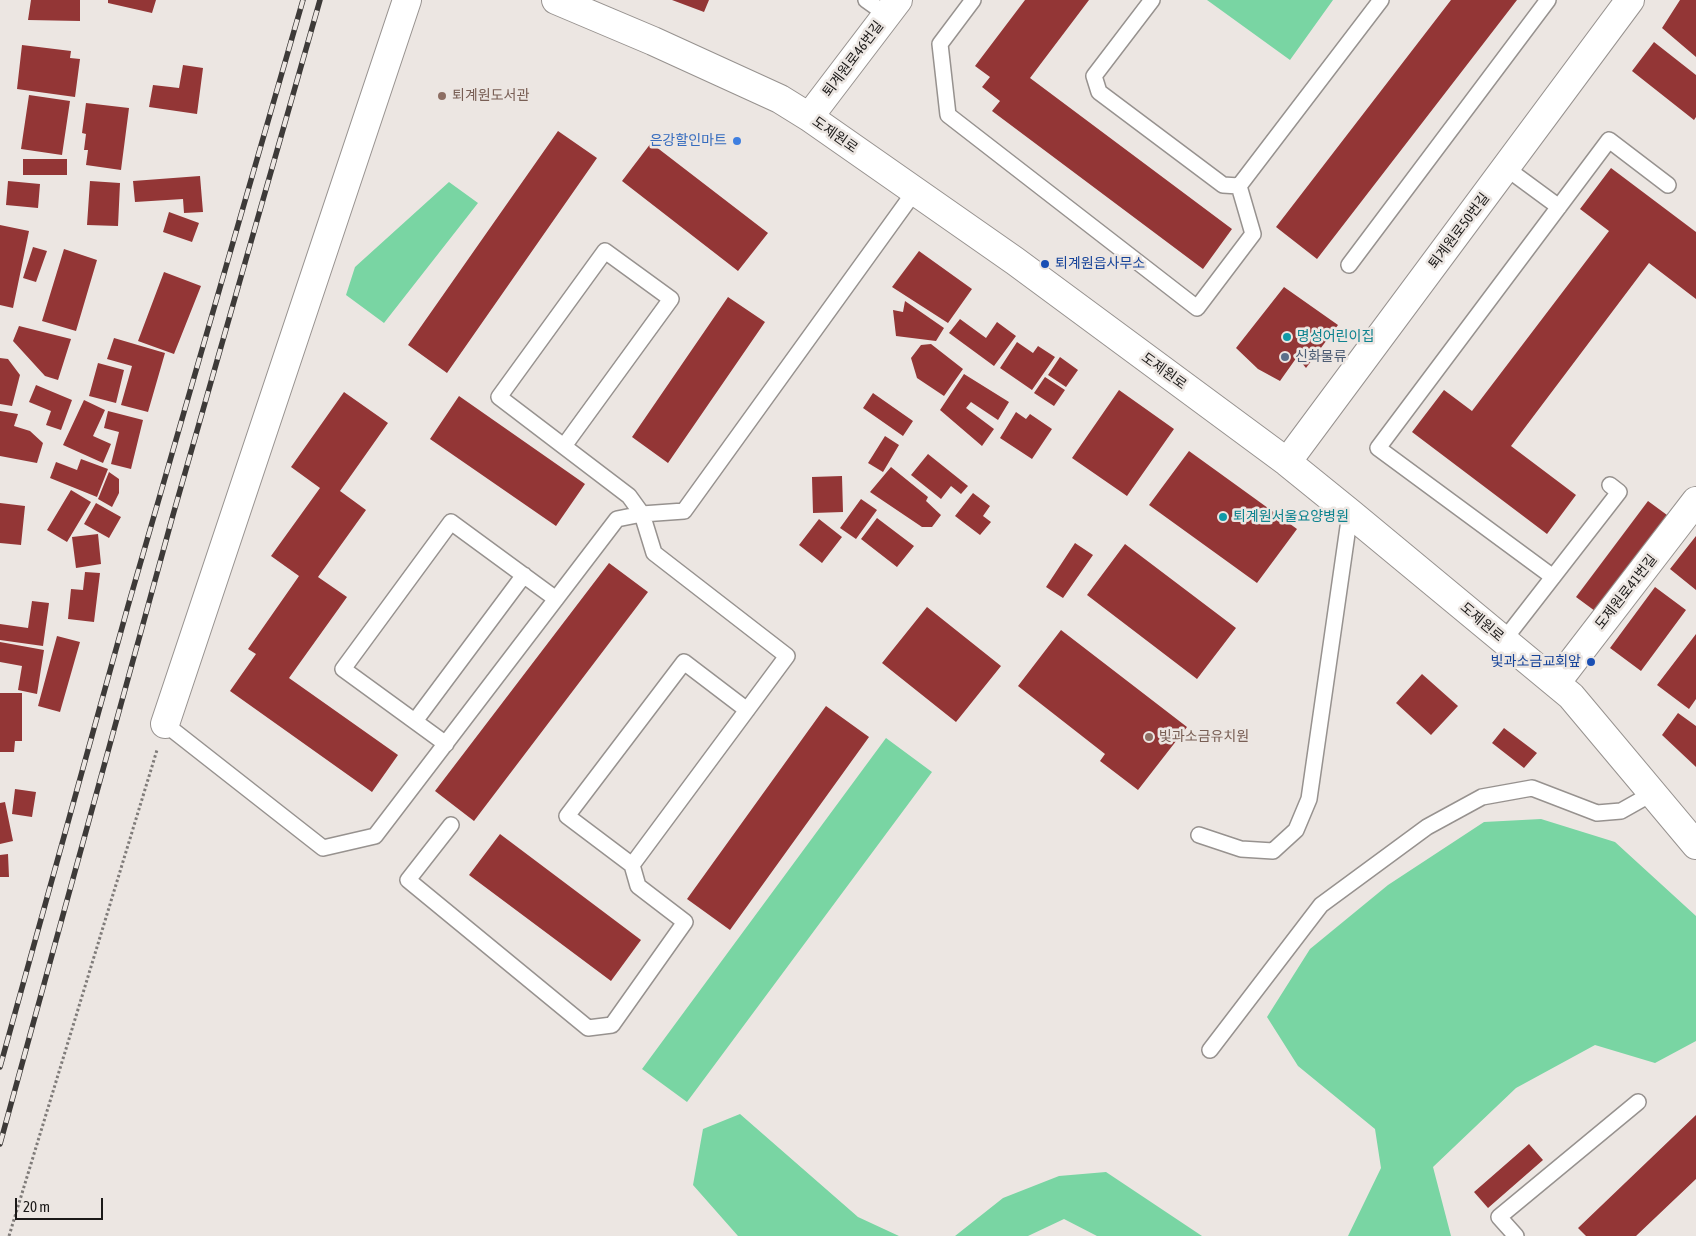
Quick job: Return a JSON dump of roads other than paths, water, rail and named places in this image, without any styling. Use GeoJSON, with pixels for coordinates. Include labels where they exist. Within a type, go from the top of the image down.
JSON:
{"type":"FeatureCollection","features":[{"type":"Feature","properties":{"kind":"street"},"geometry":{"type":"LineString","coordinates":[[165,724],[407,0]]}},
{"type":"Feature","properties":{"kind":"street","name":"도제원로"},"geometry":{"type":"LineString","coordinates":[[559,0],[780,99],[1015,261],[1287,462],[1556,683],[1571,696],[1653,793],[1694,837]]}},
{"type":"Feature","properties":{"kind":"street","name":"퇴계원로50번길"},"geometry":{"type":"LineString","coordinates":[[1287,462],[1630,0]]}},
{"type":"Feature","properties":{"kind":"street","name":"퇴계원로46번길"},"geometry":{"type":"LineString","coordinates":[[809,118],[884,5]]}},
{"type":"Feature","properties":{"kind":"street","name":"도제원로41번길"},"geometry":{"type":"LineString","coordinates":[[1556,683],[1696,501]]}},
{"type":"Feature","properties":{"kind":"lane"},"geometry":{"type":"LineString","coordinates":[[973,0],[940,44],[948,115],[1197,308],[1253,234],[1239,186]]}},
{"type":"Feature","properties":{"kind":"lane"},"geometry":{"type":"LineString","coordinates":[[1152,0],[1094,76],[1099,92],[1223,185],[1239,186]]}},
{"type":"Feature","properties":{"kind":"lane"},"geometry":{"type":"LineString","coordinates":[[1239,186],[1381,0]]}},
{"type":"Feature","properties":{"kind":"lane"},"geometry":{"type":"LineString","coordinates":[[1349,265],[1548,0]]}},
{"type":"Feature","properties":{"kind":"lane"},"geometry":{"type":"LineString","coordinates":[[1553,577],[1378,448],[1609,140],[1668,185]]}},
{"type":"Feature","properties":{"kind":"lane"},"geometry":{"type":"LineString","coordinates":[[1506,168],[1559,207]]}},
{"type":"Feature","properties":{"kind":"lane"},"geometry":{"type":"LineString","coordinates":[[165,724],[323,848],[375,836],[617,519],[642,514],[684,511],[915,191]]}},
{"type":"Feature","properties":{"kind":"lane"},"geometry":{"type":"LineString","coordinates":[[564,446],[671,299],[605,251],[500,397],[564,446],[630,496],[642,514],[654,553],[787,656],[632,865]]}},
{"type":"Feature","properties":{"kind":"lane"},"geometry":{"type":"LineString","coordinates":[[1504,640],[1619,492],[1610,485]]}},
{"type":"Feature","properties":{"kind":"lane"},"geometry":{"type":"LineString","coordinates":[[1199,835],[1241,848],[1273,851],[1296,830],[1309,799],[1350,512]]}},
{"type":"Feature","properties":{"kind":"lane"},"geometry":{"type":"LineString","coordinates":[[446,744],[343,669],[451,522],[556,599]]}},
{"type":"Feature","properties":{"kind":"lane"},"geometry":{"type":"LineString","coordinates":[[415,721],[524,575]]}},
{"type":"Feature","properties":{"kind":"lane"},"geometry":{"type":"LineString","coordinates":[[451,825],[408,880],[588,1028],[612,1025],[685,922],[638,886],[632,865],[567,816],[684,662],[748,710]]}},
{"type":"Feature","properties":{"kind":"lane"},"geometry":{"type":"LineString","coordinates":[[1210,1050],[1322,905],[1427,827],[1482,797],[1532,788],[1597,813],[1621,811],[1653,793]]}},
{"type":"Feature","properties":{"kind":"lane"},"geometry":{"type":"LineString","coordinates":[[1516,1236],[1499,1217],[1638,1102]]}},
{"type":"Feature","properties":{"kind":"railway"},"geometry":{"type":"LineString","coordinates":[[0,1067],[128,606],[303,0]]}},
{"type":"Feature","properties":{"kind":"railway"},"geometry":{"type":"LineString","coordinates":[[0,1144],[173,515],[320,0]]}},
{"type":"Feature","properties":{"kind":"place","name":"퇴계원도서관"},"geometry":{"type":"Point","coordinates":[442,96]}},
{"type":"Feature","properties":{"kind":"place","name":"은강할인마트"},"geometry":{"type":"Point","coordinates":[737,141]}},
{"type":"Feature","properties":{"kind":"place","name":"퇴계원읍사무소"},"geometry":{"type":"Point","coordinates":[1045,264]}},
{"type":"Feature","properties":{"kind":"place","name":"명성어린이집"},"geometry":{"type":"Point","coordinates":[1287,337]}},
{"type":"Feature","properties":{"kind":"place","name":"신화물류"},"geometry":{"type":"Point","coordinates":[1285,357]}},
{"type":"Feature","properties":{"kind":"place","name":"퇴계원서울요양병원"},"geometry":{"type":"Point","coordinates":[1223,517]}},
{"type":"Feature","properties":{"kind":"place","name":"빛과소금교회앞"},"geometry":{"type":"Point","coordinates":[1591,662]}},
{"type":"Feature","properties":{"kind":"place","name":"빛과소금유치원"},"geometry":{"type":"Point","coordinates":[1149,737]}}]}
